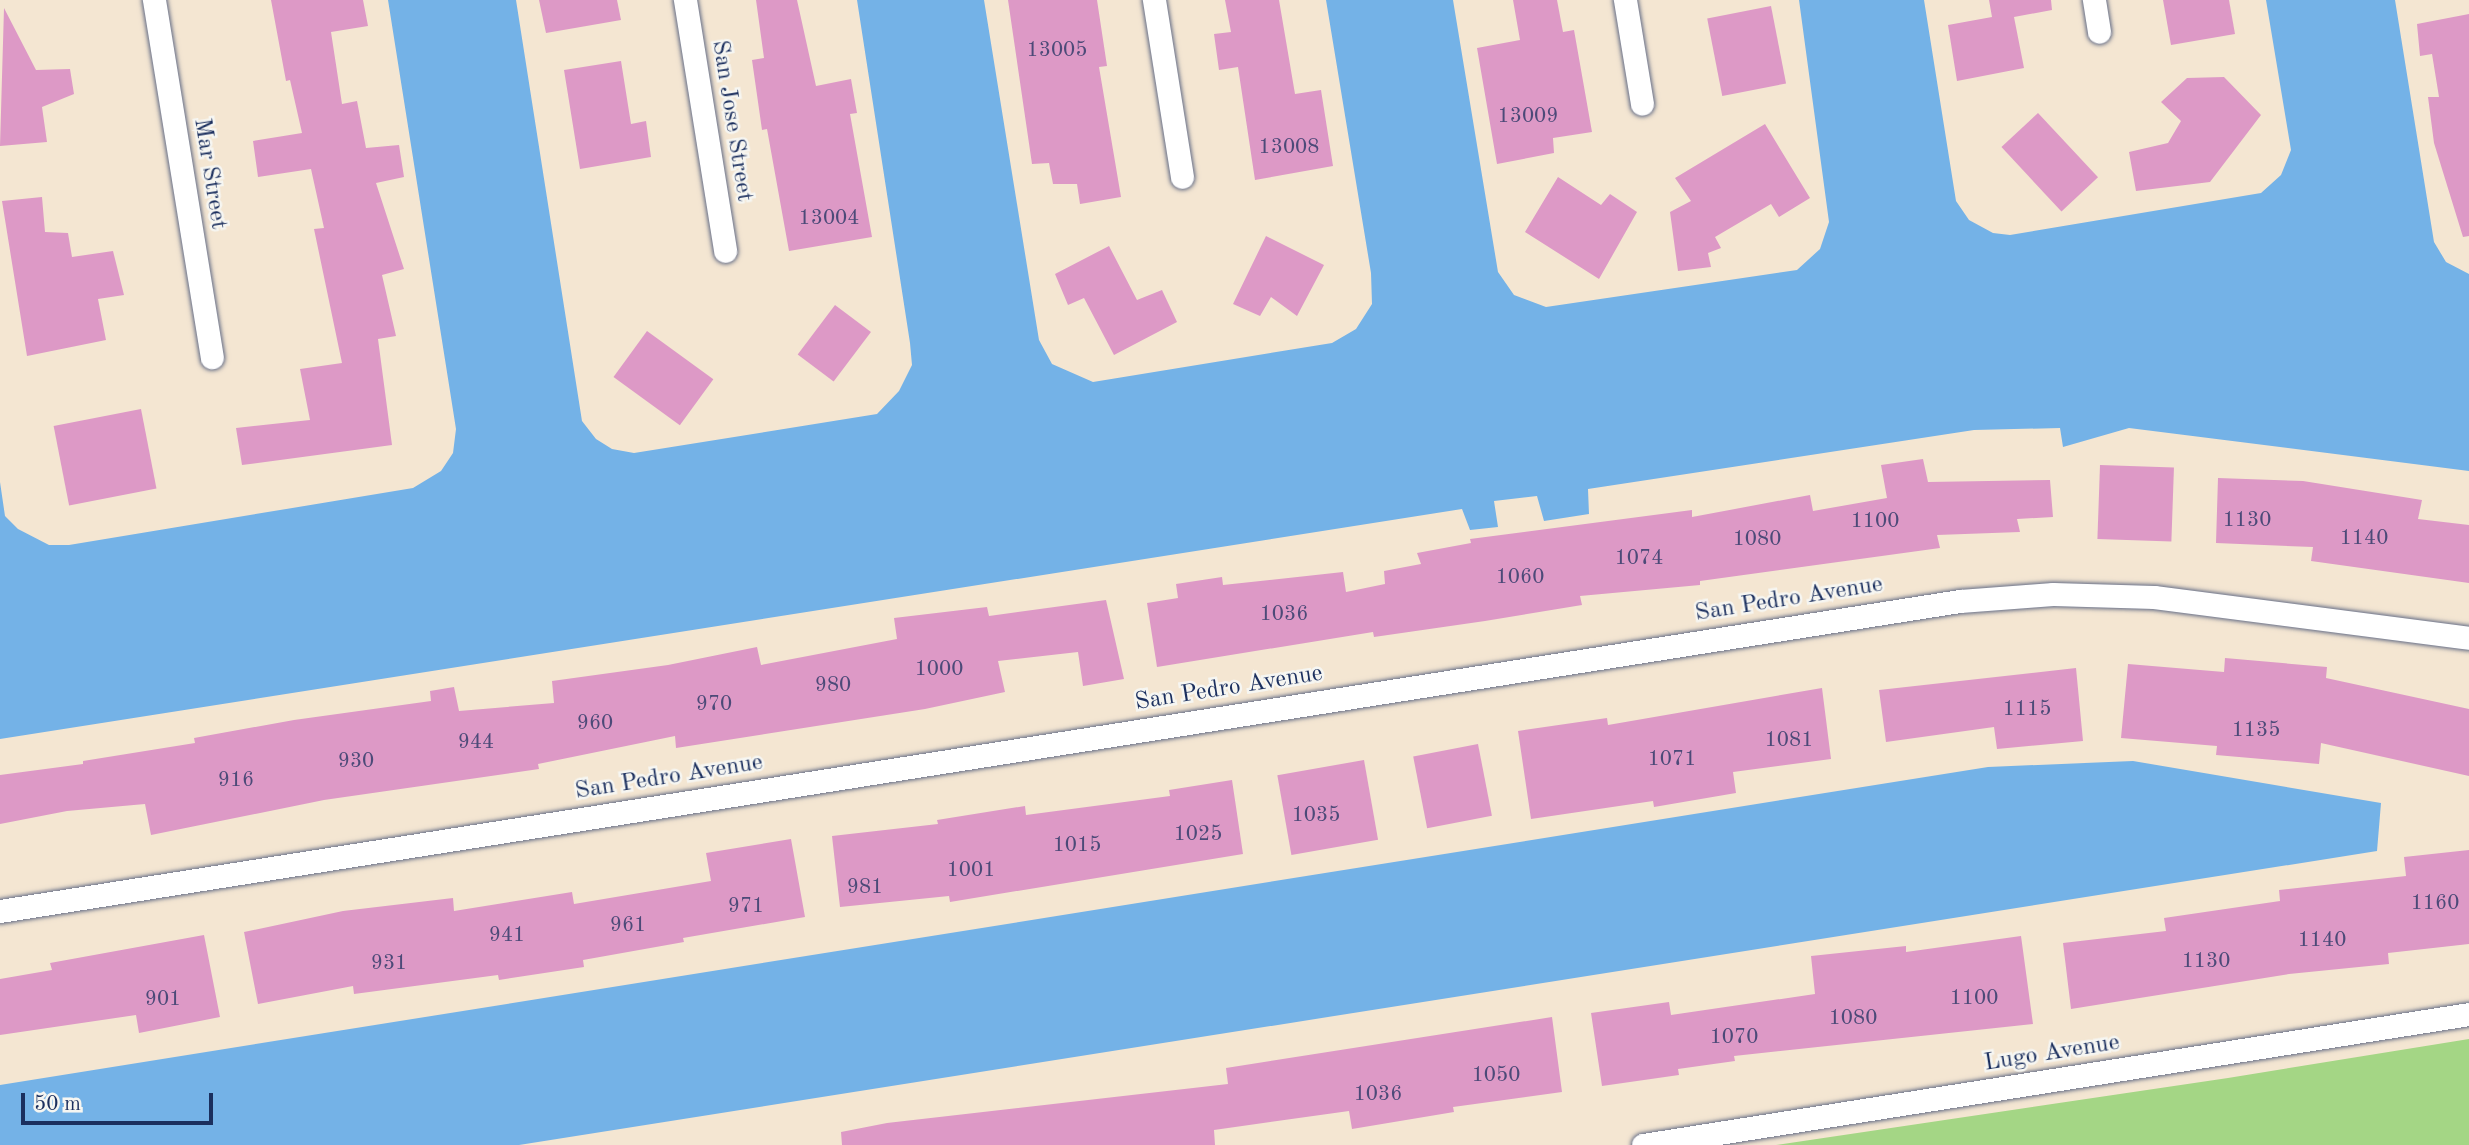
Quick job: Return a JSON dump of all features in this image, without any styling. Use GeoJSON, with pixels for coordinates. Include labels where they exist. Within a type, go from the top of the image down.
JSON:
{"type":"FeatureCollection","features":[{"type":"Feature","properties":{"kind":"street","name":"Mar Street"},"geometry":{"type":"LineString","coordinates":[[154,0],[212,357]]}},
{"type":"Feature","properties":{"kind":"street","name":"San Jose Street"},"geometry":{"type":"LineString","coordinates":[[685,0],[725,251]]}},
{"type":"Feature","properties":{"kind":"street"},"geometry":{"type":"LineString","coordinates":[[1154,0],[1182,177]]}},
{"type":"Feature","properties":{"kind":"street"},"geometry":{"type":"LineString","coordinates":[[1625,0],[1642,104]]}},
{"type":"Feature","properties":{"kind":"street"},"geometry":{"type":"LineString","coordinates":[[2094,0],[2099,32]]}},
{"type":"Feature","properties":{"kind":"street","name":"San Pedro Avenue"},"geometry":{"type":"LineString","coordinates":[[0,911],[1960,601],[2053,594],[2154,597],[2469,638]]}},
{"type":"Feature","properties":{"kind":"street","name":"Lugo Avenue"},"geometry":{"type":"LineString","coordinates":[[1643,1145],[2469,1014]]}},
{"type":"Feature","properties":{"kind":"green space"},"geometry":{"type":"Polygon","coordinates":[[[2469,1039],[2469,1145],[1776,1145],[2228,1078],[2469,1039]]]}},
{"type":"Feature","properties":{"kind":"water"},"geometry":{"type":"Polygon","coordinates":[[[388,0],[516,0],[582,421],[596,439],[612,449],[634,453],[877,414],[899,391],[912,365],[857,0],[984,0],[1039,340],[1052,364],[1093,382],[1332,343],[1356,329],[1372,304],[1371,273],[1326,0],[1453,0],[1498,272],[1514,295],[1546,307],[1797,270],[1820,249],[1829,222],[1799,0],[1924,0],[1956,201],[1969,220],[1993,233],[2010,235],[2261,193],[2281,175],[2291,150],[2266,0],[2395,0],[2434,242],[2446,262],[2469,274],[2469,471],[2129,428],[2063,447],[2060,428],[1974,430],[1588,489],[1589,514],[1544,521],[1537,496],[1494,501],[1498,527],[1470,530],[1462,509],[0,739],[0,482],[5,516],[18,529],[49,545],[69,545],[413,488],[441,471],[453,453],[456,429],[388,0]]]}},
{"type":"Feature","properties":{"kind":"water"},"geometry":{"type":"Polygon","coordinates":[[[2133,761],[2381,803],[2377,851],[519,1145],[0,1145],[0,1085],[1988,767],[2133,761]]]}},
{"type":"Feature","properties":{"kind":"building"},"geometry":{"type":"Polygon","coordinates":[[[271,0],[363,0],[368,26],[331,32],[342,104],[357,101],[366,148],[399,145],[404,177],[376,183],[404,269],[382,275],[396,336],[378,339],[392,445],[242,465],[236,428],[310,420],[300,369],[342,363],[314,229],[324,228],[311,169],[258,177],[253,141],[302,133],[290,80],[286,81],[271,0]]]}},
{"type":"Feature","properties":{"kind":"building"},"geometry":{"type":"Polygon","coordinates":[[[539,0],[617,0],[621,20],[546,33],[539,0]]]}},
{"type":"Feature","properties":{"kind":"building"},"geometry":{"type":"Polygon","coordinates":[[[756,0],[797,0],[816,86],[851,79],[857,113],[850,114],[872,237],[789,251],[767,129],[762,130],[752,60],[764,58],[756,0]]]}},
{"type":"Feature","properties":{"kind":"building"},"geometry":{"type":"Polygon","coordinates":[[[1008,0],[1097,0],[1107,66],[1099,67],[1121,197],[1080,204],[1077,184],[1053,184],[1049,163],[1032,164],[1008,0]]]}},
{"type":"Feature","properties":{"kind":"building"},"geometry":{"type":"Polygon","coordinates":[[[1225,0],[1279,0],[1295,94],[1321,90],[1333,166],[1255,180],[1238,67],[1219,70],[1214,34],[1231,32],[1225,0]]]}},
{"type":"Feature","properties":{"kind":"building"},"geometry":{"type":"Polygon","coordinates":[[[1513,0],[1557,0],[1563,32],[1574,30],[1592,132],[1553,138],[1554,153],[1497,164],[1477,48],[1520,40],[1513,0]]]}},
{"type":"Feature","properties":{"kind":"building"},"geometry":{"type":"Polygon","coordinates":[[[1989,0],[2051,0],[2052,10],[2014,17],[2024,68],[1957,81],[1948,25],[1992,17],[1989,0]]]}},
{"type":"Feature","properties":{"kind":"building"},"geometry":{"type":"Polygon","coordinates":[[[2163,0],[2229,0],[2235,34],[2171,45],[2163,0]]]}},
{"type":"Feature","properties":{"kind":"building"},"geometry":{"type":"Polygon","coordinates":[[[1771,6],[1786,84],[1722,96],[1707,18],[1771,6]]]}},
{"type":"Feature","properties":{"kind":"building"},"geometry":{"type":"Polygon","coordinates":[[[4,8],[36,70],[70,69],[74,94],[42,107],[47,142],[0,146],[4,8]]]}},
{"type":"Feature","properties":{"kind":"building"},"geometry":{"type":"Polygon","coordinates":[[[2469,14],[2469,236],[2463,237],[2434,143],[2428,97],[2439,97],[2432,54],[2420,56],[2417,24],[2469,14]]]}},
{"type":"Feature","properties":{"kind":"building"},"geometry":{"type":"Polygon","coordinates":[[[621,61],[631,124],[646,121],[651,157],[580,169],[564,70],[621,61]]]}},
{"type":"Feature","properties":{"kind":"building"},"geometry":{"type":"Polygon","coordinates":[[[2224,77],[2261,115],[2210,182],[2136,191],[2129,152],[2168,143],[2181,121],[2161,102],[2187,78],[2224,77]]]}},
{"type":"Feature","properties":{"kind":"building"},"geometry":{"type":"Polygon","coordinates":[[[2038,113],[2098,177],[2061,211],[2001,147],[2038,113]]]}},
{"type":"Feature","properties":{"kind":"building"},"geometry":{"type":"Polygon","coordinates":[[[1765,124],[1810,198],[1779,217],[1771,204],[1715,237],[1721,248],[1708,253],[1711,267],[1678,271],[1670,212],[1691,201],[1675,178],[1765,124]]]}},
{"type":"Feature","properties":{"kind":"building"},"geometry":{"type":"Polygon","coordinates":[[[1558,177],[1601,205],[1610,194],[1637,212],[1599,279],[1525,232],[1558,177]]]}},
{"type":"Feature","properties":{"kind":"building"},"geometry":{"type":"Polygon","coordinates":[[[42,197],[45,232],[68,233],[72,257],[113,251],[124,295],[98,299],[106,340],[27,356],[2,201],[42,197]]]}},
{"type":"Feature","properties":{"kind":"building"},"geometry":{"type":"Polygon","coordinates":[[[1266,236],[1324,265],[1297,316],[1271,297],[1260,316],[1233,304],[1266,236]]]}},
{"type":"Feature","properties":{"kind":"building"},"geometry":{"type":"Polygon","coordinates":[[[1109,246],[1137,300],[1162,290],[1177,322],[1114,355],[1084,298],[1068,305],[1055,274],[1109,246]]]}},
{"type":"Feature","properties":{"kind":"building"},"geometry":{"type":"Polygon","coordinates":[[[835,305],[871,332],[834,382],[798,355],[835,305]]]}},
{"type":"Feature","properties":{"kind":"building"},"geometry":{"type":"Polygon","coordinates":[[[647,331],[713,379],[680,425],[613,377],[647,331]]]}},
{"type":"Feature","properties":{"kind":"building"},"geometry":{"type":"Polygon","coordinates":[[[141,409],[156,489],[69,505],[54,426],[141,409]]]}},
{"type":"Feature","properties":{"kind":"building"},"geometry":{"type":"Polygon","coordinates":[[[1923,459],[1928,482],[2050,480],[2053,517],[2017,519],[2020,532],[1937,535],[1940,548],[1700,581],[1700,585],[1580,596],[1582,605],[1374,637],[1373,632],[1157,667],[1147,603],[1178,598],[1176,584],[1222,577],[1223,585],[1343,572],[1346,592],[1385,584],[1384,571],[1421,564],[1417,553],[1471,543],[1470,539],[1692,510],[1692,517],[1810,495],[1813,511],[1887,498],[1881,465],[1923,459]]]}},
{"type":"Feature","properties":{"kind":"building"},"geometry":{"type":"Polygon","coordinates":[[[2100,465],[2174,468],[2171,542],[2097,539],[2100,465]]]}},
{"type":"Feature","properties":{"kind":"building"},"geometry":{"type":"Polygon","coordinates":[[[2218,478],[2303,481],[2422,500],[2418,519],[2469,525],[2469,583],[2311,561],[2313,547],[2216,543],[2218,478]]]}},
{"type":"Feature","properties":{"kind":"building"},"geometry":{"type":"Polygon","coordinates":[[[1106,600],[1124,679],[1083,686],[1078,652],[998,661],[1005,692],[925,709],[676,748],[675,736],[538,764],[539,769],[324,800],[151,835],[145,804],[67,811],[0,824],[0,775],[83,764],[83,761],[195,743],[194,738],[294,720],[431,701],[430,691],[454,687],[459,711],[554,703],[552,681],[668,665],[757,647],[761,665],[897,639],[894,618],[987,607],[989,616],[1106,600]]]}},
{"type":"Feature","properties":{"kind":"building"},"geometry":{"type":"Polygon","coordinates":[[[2225,658],[2327,667],[2326,678],[2469,709],[2469,776],[2321,743],[2319,764],[2216,755],[2217,746],[2121,738],[2128,664],[2224,672],[2225,658]]]}},
{"type":"Feature","properties":{"kind":"building"},"geometry":{"type":"Polygon","coordinates":[[[2076,668],[2083,741],[1997,749],[1994,727],[1886,742],[1879,690],[2076,668]]]}},
{"type":"Feature","properties":{"kind":"building"},"geometry":{"type":"Polygon","coordinates":[[[1822,688],[1831,759],[1733,772],[1736,793],[1654,807],[1653,801],[1531,819],[1518,731],[1607,718],[1608,725],[1822,688]]]}},
{"type":"Feature","properties":{"kind":"building"},"geometry":{"type":"Polygon","coordinates":[[[1478,744],[1492,816],[1427,828],[1413,757],[1478,744]]]}},
{"type":"Feature","properties":{"kind":"building"},"geometry":{"type":"Polygon","coordinates":[[[1364,760],[1378,840],[1291,855],[1277,775],[1364,760]]]}},
{"type":"Feature","properties":{"kind":"building"},"geometry":{"type":"Polygon","coordinates":[[[1232,780],[1243,854],[950,902],[949,896],[840,907],[832,836],[938,824],[937,820],[1025,806],[1026,815],[1170,796],[1169,790],[1232,780]]]}},
{"type":"Feature","properties":{"kind":"building"},"geometry":{"type":"Polygon","coordinates":[[[791,839],[805,917],[683,938],[684,942],[583,960],[584,967],[499,980],[498,975],[354,994],[353,986],[258,1004],[244,932],[343,911],[453,898],[454,911],[572,892],[574,904],[711,881],[706,853],[791,839]]]}},
{"type":"Feature","properties":{"kind":"building"},"geometry":{"type":"Polygon","coordinates":[[[2469,850],[2469,944],[2388,953],[2389,964],[2289,974],[2071,1009],[2063,943],[2166,931],[2164,918],[2280,901],[2279,890],[2406,876],[2404,857],[2469,850]]]}},
{"type":"Feature","properties":{"kind":"building"},"geometry":{"type":"Polygon","coordinates":[[[204,935],[220,1017],[139,1033],[136,1015],[0,1035],[0,979],[52,970],[50,963],[204,935]]]}},
{"type":"Feature","properties":{"kind":"building"},"geometry":{"type":"Polygon","coordinates":[[[2021,936],[2033,1024],[1734,1056],[1735,1061],[1678,1069],[1679,1075],[1602,1086],[1591,1013],[1669,1002],[1671,1015],[1815,994],[1811,956],[1906,946],[1906,952],[2021,936]]]}},
{"type":"Feature","properties":{"kind":"building"},"geometry":{"type":"Polygon","coordinates":[[[1552,1017],[1562,1092],[1453,1107],[1454,1112],[1352,1129],[1349,1111],[1214,1130],[1215,1145],[842,1145],[841,1132],[887,1123],[1228,1084],[1226,1068],[1552,1017]]]}}]}
